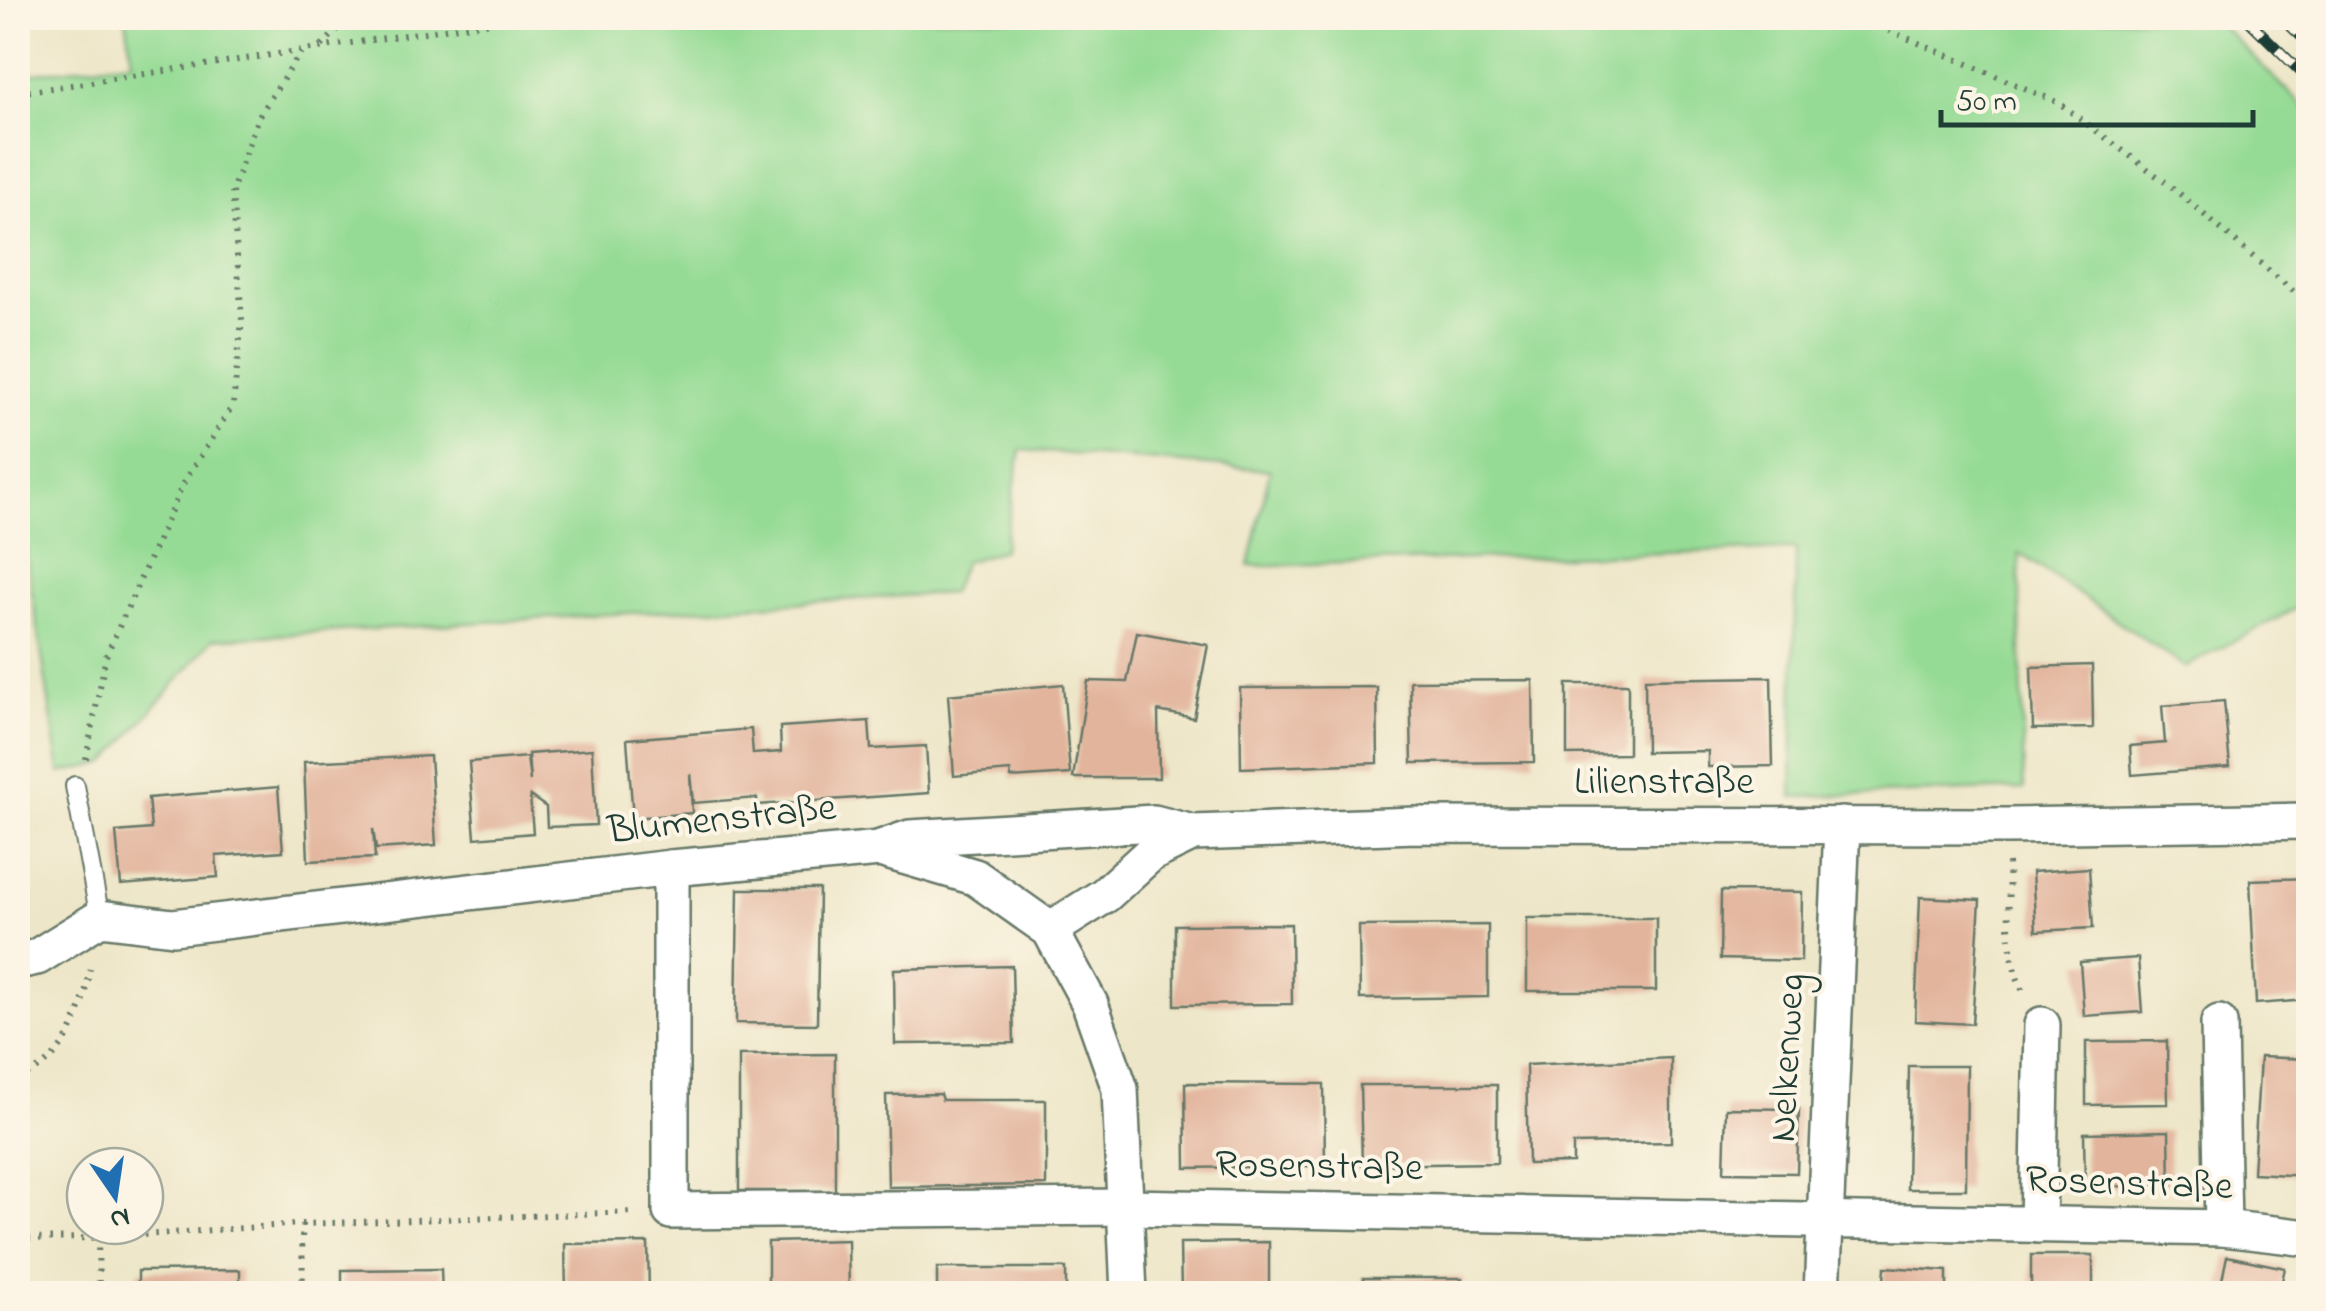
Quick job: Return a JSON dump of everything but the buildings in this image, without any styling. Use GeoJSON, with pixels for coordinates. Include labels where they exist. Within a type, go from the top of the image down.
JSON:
{"type":"FeatureCollection","features":[{"type":"Feature","properties":{"kind":"street","name":"Lilienstraße"},"geometry":{"type":"LineString","coordinates":[[1050,930],[1105,895],[1150,854],[1193,833],[1416,825],[2008,826],[2308,821]]}},
{"type":"Feature","properties":{"kind":"street"},"geometry":{"type":"LineString","coordinates":[[880,848],[910,838],[1154,823],[1193,833]]}},
{"type":"Feature","properties":{"kind":"street","name":"Nelkenweg"},"geometry":{"type":"LineString","coordinates":[[1822,1294],[1842,826]]}},
{"type":"Feature","properties":{"kind":"street","name":"Blumenstraße"},"geometry":{"type":"LineString","coordinates":[[100,918],[174,928],[671,868],[880,848],[975,877],[1050,930],[1090,1004],[1120,1089],[1129,1294]]}},
{"type":"Feature","properties":{"kind":"street"},"geometry":{"type":"LineString","coordinates":[[671,868],[671,1211]]}},
{"type":"Feature","properties":{"kind":"street"},"geometry":{"type":"LineString","coordinates":[[18,961],[37,957],[100,918]]}},
{"type":"Feature","properties":{"kind":"street"},"geometry":{"type":"LineString","coordinates":[[2219,1023],[2223,1228]]}},
{"type":"Feature","properties":{"kind":"street"},"geometry":{"type":"LineString","coordinates":[[2038,1225],[2042,1025]]}},
{"type":"Feature","properties":{"kind":"street","name":"Rosenstraße"},"geometry":{"type":"LineString","coordinates":[[671,1211],[1127,1207],[2223,1228],[2308,1238]]}},
{"type":"Feature","properties":{"kind":"lane"},"geometry":{"type":"LineString","coordinates":[[76,786],[100,918]]}},
{"type":"Feature","properties":{"kind":"path"},"geometry":{"type":"LineString","coordinates":[[321,47],[348,18]]}},
{"type":"Feature","properties":{"kind":"path"},"geometry":{"type":"LineString","coordinates":[[18,92],[518,18]]}},
{"type":"Feature","properties":{"kind":"path"},"geometry":{"type":"LineString","coordinates":[[1860,18],[2058,103],[2173,188],[2308,304]]}},
{"type":"Feature","properties":{"kind":"path"},"geometry":{"type":"LineString","coordinates":[[76,786],[88,753],[106,656],[183,484],[233,405],[242,320],[232,191],[258,117],[301,52]]}},
{"type":"Feature","properties":{"kind":"path"},"geometry":{"type":"LineString","coordinates":[[2008,856],[2018,981],[2042,1025]]}},
{"type":"Feature","properties":{"kind":"path"},"geometry":{"type":"LineString","coordinates":[[18,1079],[46,1063],[73,1028],[85,996],[100,918]]}},
{"type":"Feature","properties":{"kind":"path"},"geometry":{"type":"LineString","coordinates":[[165,1233],[302,1224],[671,1211]]}},
{"type":"Feature","properties":{"kind":"path"},"geometry":{"type":"LineString","coordinates":[[302,1224],[303,1294]]}},
{"type":"Feature","properties":{"kind":"path"},"geometry":{"type":"LineString","coordinates":[[18,1239],[65,1238]]}},
{"type":"Feature","properties":{"kind":"path"},"geometry":{"type":"LineString","coordinates":[[98,1246],[98,1294]]}},
{"type":"Feature","properties":{"kind":"green space"},"geometry":{"type":"Polygon","coordinates":[[[126,18],[2214,18],[2308,111],[2308,602],[2185,667],[2019,553],[2024,789],[1792,797],[1796,549],[1249,566],[1270,470],[1021,450],[1003,550],[964,562],[951,593],[213,639],[106,763],[60,773],[18,502],[18,75],[132,61],[126,18]]]}},
{"type":"Feature","properties":{"kind":"railway"},"geometry":{"type":"LineString","coordinates":[[2246,18],[2308,79]]}},
{"type":"Feature","properties":{"kind":"railway"},"geometry":{"type":"LineString","coordinates":[[2282,18],[2308,43]]}}]}
